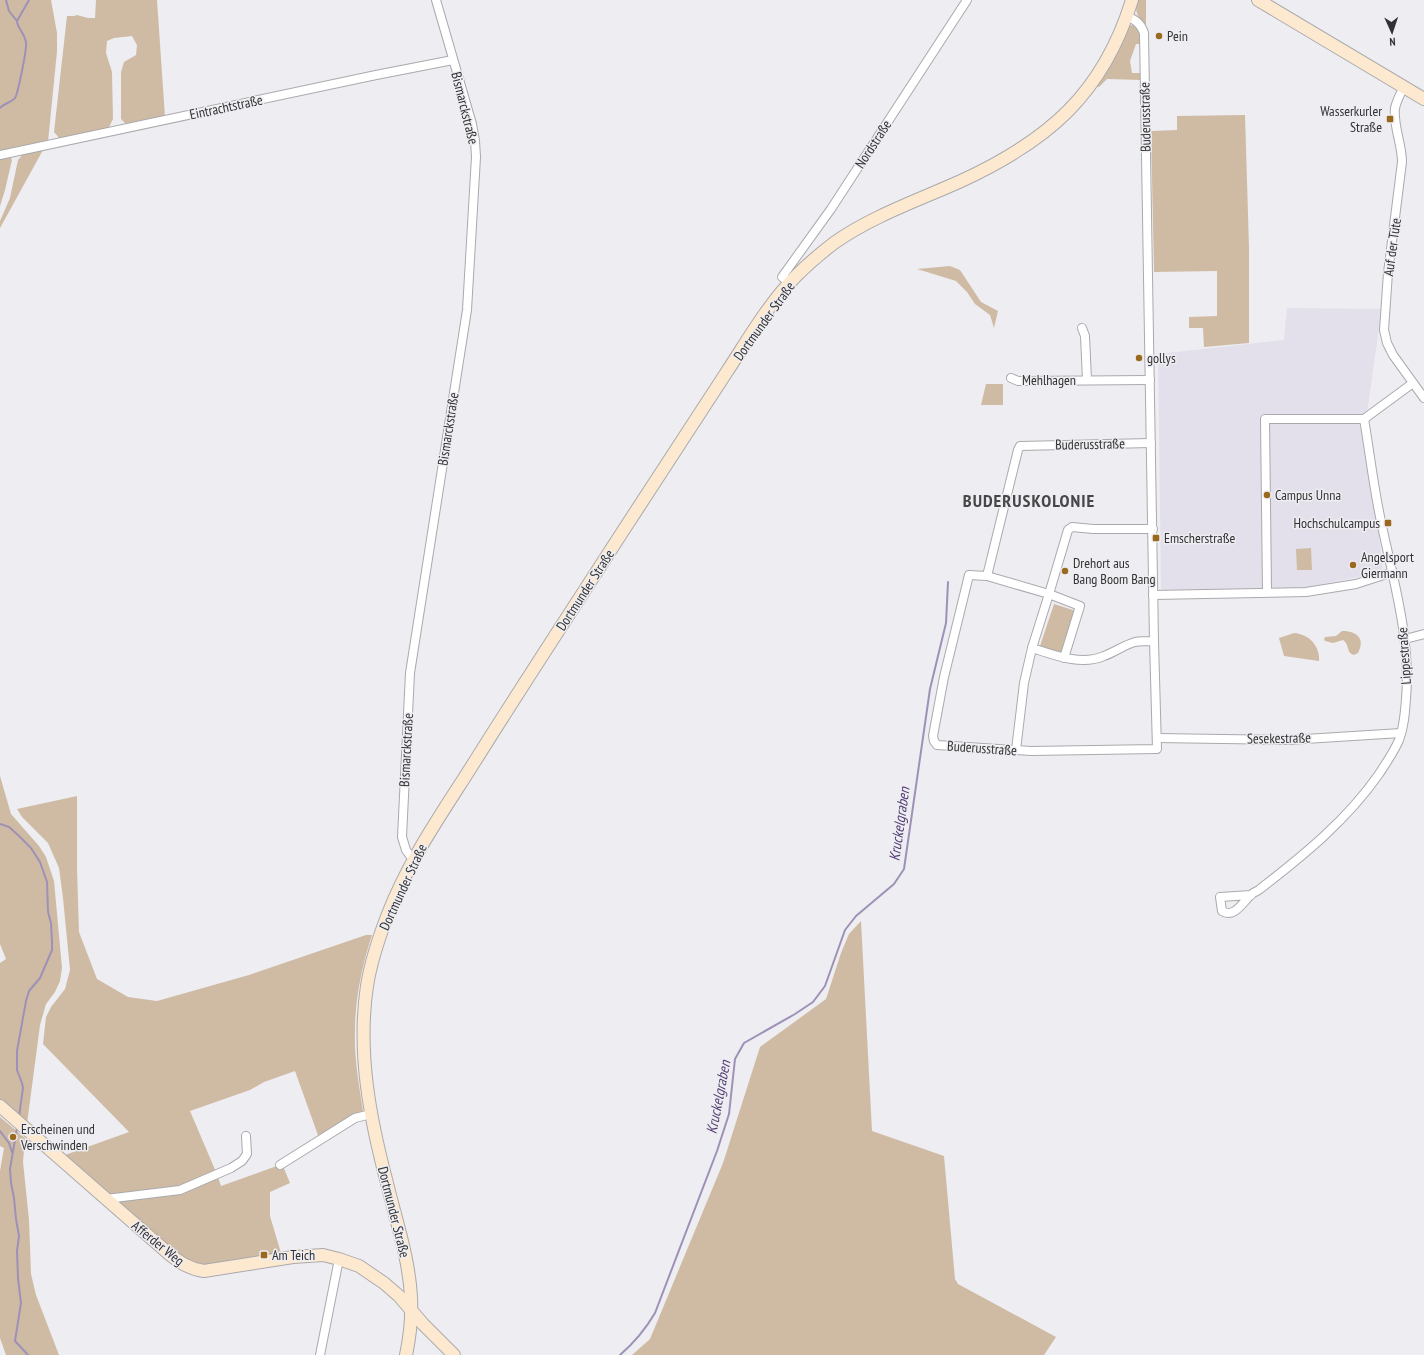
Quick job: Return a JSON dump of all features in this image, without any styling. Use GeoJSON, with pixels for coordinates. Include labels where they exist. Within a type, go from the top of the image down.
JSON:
{"type":"FeatureCollection","features":[{"type":"Feature","properties":{"kind":"main road","name":"Dortmunder Straße"},"geometry":{"type":"LineString","coordinates":[[406,1355],[412,1310],[411,1289],[406,1259],[371,1114],[366,1080],[364,1016],[367,983],[376,946],[390,909],[413,860],[494,730],[679,446],[763,318],[790,283],[816,258],[837,241],[866,224],[965,179],[1008,157],[1054,124],[1077,103],[1094,82],[1106,63],[1116,44],[1132,0]]}},
{"type":"Feature","properties":{"kind":"main road"},"geometry":{"type":"LineString","coordinates":[[1258,0],[1424,99]]}},
{"type":"Feature","properties":{"kind":"main road","name":"Afferder Weg"},"geometry":{"type":"LineString","coordinates":[[0,1106],[178,1261],[196,1270],[209,1270],[308,1256],[323,1255],[339,1259],[359,1266],[373,1274],[400,1296],[454,1355]]}},
{"type":"Feature","properties":{"kind":"street","name":"Bismarckstraße"},"geometry":{"type":"LineString","coordinates":[[413,860],[406,850],[402,837],[410,673],[467,310],[476,157],[472,124],[436,0]]}},
{"type":"Feature","properties":{"kind":"street","name":"Nordstraße"},"geometry":{"type":"LineString","coordinates":[[790,283],[782,277],[826,215],[967,0]]}},
{"type":"Feature","properties":{"kind":"street","name":"Buderusstraße"},"geometry":{"type":"LineString","coordinates":[[1127,17],[1133,18],[1138,22],[1144,33],[1153,529],[1153,595],[1157,749],[1031,751],[938,745],[934,741],[933,736],[944,677],[969,575],[987,576],[1020,446],[1151,443]]}},
{"type":"Feature","properties":{"kind":"street","name":"Eintrachtstraße"},"geometry":{"type":"LineString","coordinates":[[0,155],[453,60]]}},
{"type":"Feature","properties":{"kind":"street","name":"Auf der Tüte"},"geometry":{"type":"LineString","coordinates":[[1404,87],[1397,101],[1395,111],[1402,162],[1388,273],[1384,330],[1394,355],[1424,398]]}},
{"type":"Feature","properties":{"kind":"street","name":"Mehlhagen"},"geometry":{"type":"LineString","coordinates":[[1082,328],[1085,336],[1087,380]]}},
{"type":"Feature","properties":{"kind":"street","name":"Mehlhagen"},"geometry":{"type":"LineString","coordinates":[[1011,378],[1018,381],[1150,380]]}},
{"type":"Feature","properties":{"kind":"street"},"geometry":{"type":"LineString","coordinates":[[1267,592],[1265,419],[1364,419],[1413,383]]}},
{"type":"Feature","properties":{"kind":"street","name":"Lippestraße"},"geometry":{"type":"LineString","coordinates":[[1251,895],[1314,846],[1346,815],[1385,765],[1394,750],[1401,733],[1405,715],[1407,691],[1405,639],[1393,572],[1382,524],[1364,419]]}},
{"type":"Feature","properties":{"kind":"street"},"geometry":{"type":"LineString","coordinates":[[1016,750],[1024,683],[1032,648],[1068,530],[1072,527],[1093,529],[1153,529]]}},
{"type":"Feature","properties":{"kind":"street"},"geometry":{"type":"LineString","coordinates":[[1153,595],[1312,591],[1356,584],[1393,572]]}},
{"type":"Feature","properties":{"kind":"street"},"geometry":{"type":"LineString","coordinates":[[987,576],[1049,594],[1080,606],[1064,658]]}},
{"type":"Feature","properties":{"kind":"street"},"geometry":{"type":"LineString","coordinates":[[1405,639],[1424,634]]}},
{"type":"Feature","properties":{"kind":"street"},"geometry":{"type":"LineString","coordinates":[[1032,648],[1064,658],[1076,660],[1096,658],[1136,642],[1154,641]]}},
{"type":"Feature","properties":{"kind":"street","name":"Sesekestraße"},"geometry":{"type":"LineString","coordinates":[[1157,738],[1289,740],[1401,733]]}},
{"type":"Feature","properties":{"kind":"street"},"geometry":{"type":"LineString","coordinates":[[280,1165],[355,1118],[371,1114]]}},
{"type":"Feature","properties":{"kind":"street"},"geometry":{"type":"LineString","coordinates":[[106,1199],[180,1190],[231,1168],[242,1161],[247,1154],[246,1136]]}},
{"type":"Feature","properties":{"kind":"street"},"geometry":{"type":"LineString","coordinates":[[320,1355],[339,1259]]}},
{"type":"Feature","properties":{"kind":"shaded area"},"geometry":{"type":"Polygon","coordinates":[[[0,0],[51,0],[57,33],[57,51],[48,142],[0,152],[0,0]]]}},
{"type":"Feature","properties":{"kind":"shaded area"},"geometry":{"type":"Polygon","coordinates":[[[96,0],[157,0],[165,117],[127,125],[121,119],[121,72],[124,62],[136,55],[137,45],[132,36],[114,38],[107,41],[106,53],[112,72],[113,119],[108,129],[61,140],[54,132],[67,16],[77,15],[95,18],[96,0]]]}},
{"type":"Feature","properties":{"kind":"shaded area"},"geometry":{"type":"Polygon","coordinates":[[[1137,0],[1146,0],[1146,25],[1137,14],[1137,0]]]}},
{"type":"Feature","properties":{"kind":"shaded area"},"geometry":{"type":"Polygon","coordinates":[[[1129,26],[1137,26],[1140,31],[1141,44],[1136,44],[1130,61],[1132,73],[1141,73],[1141,80],[1107,79],[1099,87],[1096,86],[1129,26]]]}},
{"type":"Feature","properties":{"kind":"shaded area"},"geometry":{"type":"Polygon","coordinates":[[[1245,115],[1249,247],[1249,343],[1204,347],[1203,328],[1189,328],[1189,317],[1217,316],[1217,271],[1154,272],[1151,131],[1177,130],[1177,116],[1245,115]]]}},
{"type":"Feature","properties":{"kind":"shaded area"},"geometry":{"type":"Polygon","coordinates":[[[43,150],[0,228],[0,221],[10,198],[18,160],[23,154],[43,150]]]}},
{"type":"Feature","properties":{"kind":"shaded area"},"geometry":{"type":"Polygon","coordinates":[[[10,157],[12,160],[0,206],[0,159],[10,157]]]}},
{"type":"Feature","properties":{"kind":"shaded area"},"geometry":{"type":"Polygon","coordinates":[[[950,266],[960,270],[981,302],[998,311],[994,328],[990,315],[975,304],[967,292],[956,281],[917,269],[950,266]]]}},
{"type":"Feature","properties":{"kind":"shaded area","name":"Campus Unna"},"geometry":{"type":"Polygon","coordinates":[[[1287,308],[1381,309],[1366,419],[1383,572],[1303,588],[1161,590],[1158,354],[1284,340],[1287,308]]]}},
{"type":"Feature","properties":{"kind":"shaded area"},"geometry":{"type":"Polygon","coordinates":[[[986,384],[1003,384],[1003,405],[981,405],[986,384]]]}},
{"type":"Feature","properties":{"kind":"shaded area"},"geometry":{"type":"Polygon","coordinates":[[[1311,548],[1312,570],[1297,570],[1296,549],[1311,548]]]}},
{"type":"Feature","properties":{"kind":"shaded area"},"geometry":{"type":"Polygon","coordinates":[[[1054,604],[1076,611],[1063,654],[1040,646],[1054,604]]]}},
{"type":"Feature","properties":{"kind":"shaded area"},"geometry":{"type":"Polygon","coordinates":[[[1342,631],[1352,632],[1358,636],[1361,643],[1358,653],[1354,655],[1350,653],[1347,644],[1343,640],[1333,643],[1325,641],[1325,637],[1336,636],[1342,631]]]}},
{"type":"Feature","properties":{"kind":"shaded area"},"geometry":{"type":"Polygon","coordinates":[[[1294,633],[1309,638],[1318,650],[1319,661],[1284,656],[1279,638],[1294,633]]]}},
{"type":"Feature","properties":{"kind":"shaded area"},"geometry":{"type":"Polygon","coordinates":[[[0,776],[11,814],[39,846],[46,857],[54,881],[62,968],[60,981],[55,992],[46,1004],[40,1025],[27,1124],[0,1100],[0,963],[6,959],[0,944],[0,776]]]}},
{"type":"Feature","properties":{"kind":"shaded area"},"geometry":{"type":"Polygon","coordinates":[[[77,796],[79,932],[97,979],[128,997],[157,1001],[249,975],[366,935],[372,935],[360,983],[355,1019],[356,1061],[363,1111],[319,1138],[295,1071],[264,1082],[250,1090],[190,1111],[216,1172],[177,1188],[109,1195],[65,1155],[129,1132],[43,1044],[46,1017],[51,1007],[65,989],[70,970],[63,898],[59,868],[48,843],[22,817],[17,809],[77,796]]]}},
{"type":"Feature","properties":{"kind":"shaded area"},"geometry":{"type":"Polygon","coordinates":[[[861,921],[872,1131],[944,1156],[955,1279],[958,1284],[1056,1337],[1044,1355],[632,1355],[650,1339],[723,1163],[760,1047],[826,999],[841,953],[849,934],[861,921]]]}},
{"type":"Feature","properties":{"kind":"shaded area"},"geometry":{"type":"Polygon","coordinates":[[[0,1117],[25,1138],[23,1162],[29,1220],[31,1274],[36,1295],[59,1355],[6,1355],[0,1338],[0,1171],[4,1148],[0,1146],[0,1117]]]}},
{"type":"Feature","properties":{"kind":"shaded area"},"geometry":{"type":"Polygon","coordinates":[[[283,1166],[290,1183],[270,1192],[270,1216],[281,1253],[204,1265],[191,1262],[180,1256],[117,1200],[164,1195],[218,1177],[221,1186],[274,1167],[283,1166]]]}},
{"type":"Feature","properties":{"kind":"waterway"},"geometry":{"type":"LineString","coordinates":[[6,0],[9,11],[17,21]]}},
{"type":"Feature","properties":{"kind":"waterway"},"geometry":{"type":"LineString","coordinates":[[0,108],[15,98],[18,88],[24,62],[26,43],[17,21],[29,0]]}},
{"type":"Feature","properties":{"kind":"waterway","name":"Kruckelgraben"},"geometry":{"type":"LineString","coordinates":[[620,1355],[639,1336],[655,1313],[717,1151],[729,1114],[735,1059],[744,1043],[813,1002],[825,986],[845,930],[856,916],[894,884],[904,869],[930,689],[946,623],[948,582]]}},
{"type":"Feature","properties":{"kind":"waterway"},"geometry":{"type":"LineString","coordinates":[[0,824],[9,827],[18,835],[31,848],[40,862],[47,882],[48,912],[51,923],[52,950],[40,978],[29,991],[17,1051],[17,1070],[23,1088],[19,1117]]}},
{"type":"Feature","properties":{"kind":"waterway"},"geometry":{"type":"LineString","coordinates":[[17,1128],[10,1169],[19,1236],[17,1251],[21,1303],[15,1341],[28,1355]]}},
{"type":"Feature","properties":{"kind":"waterway"},"geometry":{"type":"LineString","coordinates":[[0,1131],[9,1143],[12,1152]]}},
{"type":"Feature","properties":{"kind":"place","name":"Pein"},"geometry":{"type":"Point","coordinates":[1159,36]}},
{"type":"Feature","properties":{"kind":"place","name":"Wasserkurler Straße"},"geometry":{"type":"Point","coordinates":[1390,119]}},
{"type":"Feature","properties":{"kind":"place","name":"gollys"},"geometry":{"type":"Point","coordinates":[1139,358]}},
{"type":"Feature","properties":{"kind":"place","name":"Campus Unna"},"geometry":{"type":"Point","coordinates":[1267,495]}},
{"type":"Feature","properties":{"kind":"place","name":"Hochschulcampus"},"geometry":{"type":"Point","coordinates":[1388,523]}},
{"type":"Feature","properties":{"kind":"place","name":"Emscherstraße"},"geometry":{"type":"Point","coordinates":[1156,538]}},
{"type":"Feature","properties":{"kind":"place","name":"Angelsport Giermann"},"geometry":{"type":"Point","coordinates":[1353,565]}},
{"type":"Feature","properties":{"kind":"place","name":"Drehort aus Bang Boom Bang"},"geometry":{"type":"Point","coordinates":[1065,571]}},
{"type":"Feature","properties":{"kind":"place","name":"Erscheinen und Verschwinden"},"geometry":{"type":"Point","coordinates":[13,1137]}},
{"type":"Feature","properties":{"kind":"place","name":"Am Teich"},"geometry":{"type":"Point","coordinates":[264,1255]}},
{"type":"Feature","properties":{"kind":"district","name":"BUDERUSKOLONIE"},"geometry":{"type":"Point","coordinates":[1029,500]}}]}
